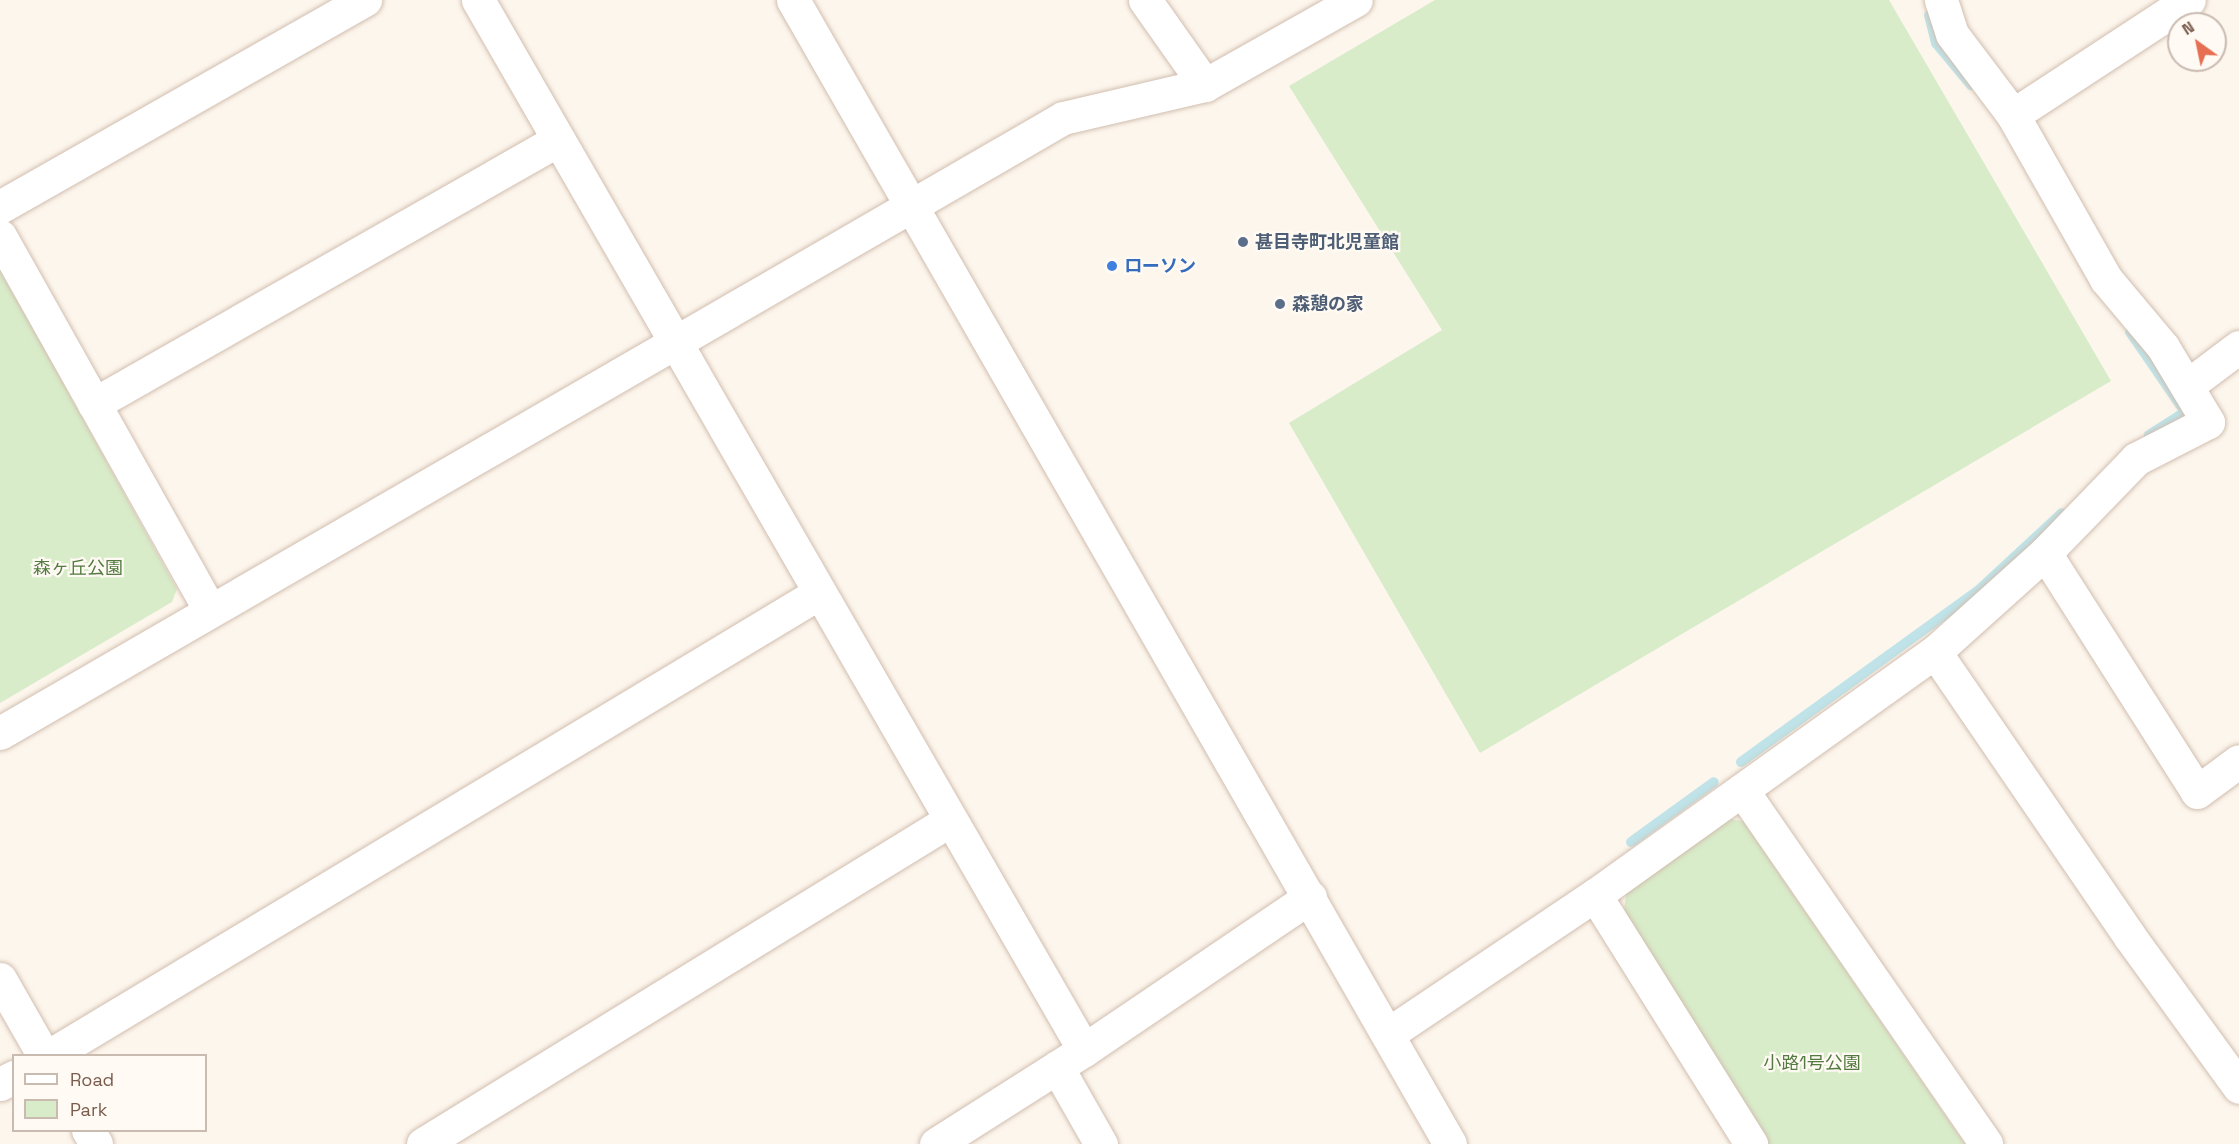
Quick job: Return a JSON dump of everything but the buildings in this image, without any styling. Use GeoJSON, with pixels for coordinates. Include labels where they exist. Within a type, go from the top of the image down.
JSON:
{"type":"FeatureCollection","features":[{"type":"Feature","properties":{"kind":"street"},"geometry":{"type":"LineString","coordinates":[[0,207],[365,0]]}},
{"type":"Feature","properties":{"kind":"street"},"geometry":{"type":"LineString","coordinates":[[478,0],[950,820],[1070,1059],[1101,1144]]}},
{"type":"Feature","properties":{"kind":"street"},"geometry":{"type":"LineString","coordinates":[[793,0],[1450,1144]]}},
{"type":"Feature","properties":{"kind":"street"},"geometry":{"type":"LineString","coordinates":[[1145,0],[1205,86]]}},
{"type":"Feature","properties":{"kind":"street"},"geometry":{"type":"LineString","coordinates":[[0,733],[210,610],[675,345],[1063,118],[1205,86],[1356,0]]}},
{"type":"Feature","properties":{"kind":"street"},"geometry":{"type":"LineString","coordinates":[[1388,1034],[1595,895],[1935,652],[2045,554],[2136,459],[2208,422],[2163,347],[2106,279],[2013,115],[1952,33],[1941,0]]}},
{"type":"Feature","properties":{"kind":"street"},"geometry":{"type":"LineString","coordinates":[[2013,115],[2189,0]]}},
{"type":"Feature","properties":{"kind":"street"},"geometry":{"type":"LineString","coordinates":[[94,404],[558,140]]}},
{"type":"Feature","properties":{"kind":"street"},"geometry":{"type":"LineString","coordinates":[[0,236],[210,610]]}},
{"type":"Feature","properties":{"kind":"street"},"geometry":{"type":"LineString","coordinates":[[2187,386],[2239,347]]}},
{"type":"Feature","properties":{"kind":"street"},"geometry":{"type":"LineString","coordinates":[[2045,554],[2197,792],[2239,761]]}},
{"type":"Feature","properties":{"kind":"street"},"geometry":{"type":"LineString","coordinates":[[52,1054],[819,593]]}},
{"type":"Feature","properties":{"kind":"street"},"geometry":{"type":"LineString","coordinates":[[1935,652],[2130,937],[2239,1087]]}},
{"type":"Feature","properties":{"kind":"street"},"geometry":{"type":"LineString","coordinates":[[1742,790],[1986,1144]]}},
{"type":"Feature","properties":{"kind":"street"},"geometry":{"type":"LineString","coordinates":[[423,1144],[950,820]]}},
{"type":"Feature","properties":{"kind":"street"},"geometry":{"type":"LineString","coordinates":[[1595,895],[1751,1144]]}},
{"type":"Feature","properties":{"kind":"street"},"geometry":{"type":"LineString","coordinates":[[936,1144],[1070,1059],[1310,897]]}},
{"type":"Feature","properties":{"kind":"street"},"geometry":{"type":"LineString","coordinates":[[0,979],[43,1054]]}},
{"type":"Feature","properties":{"kind":"green space"},"geometry":{"type":"Polygon","coordinates":[[[1435,0],[1889,0],[2111,381],[1480,753],[1289,423],[1442,330],[1289,86],[1435,0]]]}},
{"type":"Feature","properties":{"kind":"green space","name":"森ヶ丘公園"},"geometry":{"type":"Polygon","coordinates":[[[0,269],[177,589],[172,602],[0,703],[0,269]]]}},
{"type":"Feature","properties":{"kind":"green space","name":"小路1号公園"},"geometry":{"type":"Polygon","coordinates":[[[1730,819],[1743,821],[1965,1144],[1767,1144],[1624,911],[1626,893],[1730,819]]]}},
{"type":"Feature","properties":{"kind":"waterway"},"geometry":{"type":"LineString","coordinates":[[1929,15],[1936,43],[1971,85]]}},
{"type":"Feature","properties":{"kind":"waterway"},"geometry":{"type":"LineString","coordinates":[[2130,332],[2185,412],[2149,435]]}},
{"type":"Feature","properties":{"kind":"waterway"},"geometry":{"type":"LineString","coordinates":[[1741,762],[1981,588],[2062,513]]}},
{"type":"Feature","properties":{"kind":"waterway"},"geometry":{"type":"LineString","coordinates":[[1631,842],[1714,782]]}},
{"type":"Feature","properties":{"kind":"place","name":"甚目寺町北児童館"},"geometry":{"type":"Point","coordinates":[1243,242]}},
{"type":"Feature","properties":{"kind":"place","name":"ローソン"},"geometry":{"type":"Point","coordinates":[1112,266]}},
{"type":"Feature","properties":{"kind":"place","name":"森憩の家"},"geometry":{"type":"Point","coordinates":[1280,304]}}]}
